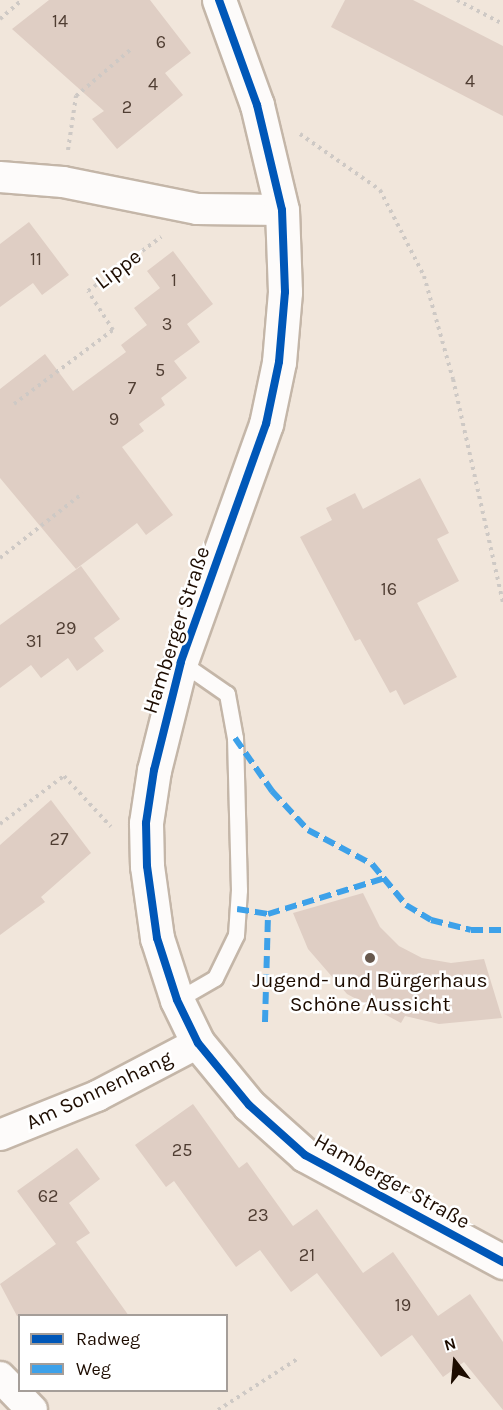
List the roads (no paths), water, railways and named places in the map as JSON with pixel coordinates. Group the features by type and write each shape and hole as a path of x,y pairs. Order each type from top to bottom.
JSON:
{"street":[{"name":"Hamberger Straße","path":"219,0 257,105 282,210 285,292 279,362 266,424 181,662 154,770 146,823 147,866 157,938 177,1000 198,1043 249,1105 305,1155 503,1262"},
{"path":"0,177 63,182 197,209 282,210"},
{"name":"Am Sonnenhang","path":"0,1135 97,1096 198,1043"},
{"path":"0,1377 32,1410"}],"lane":[{"path":"177,1000 215,978 236,935 239,890 235,738 227,694 181,662"}],"place":[{"name":"Jugend- und Bürgerhaus Schöne Aussicht","path":"370,958"}]}
